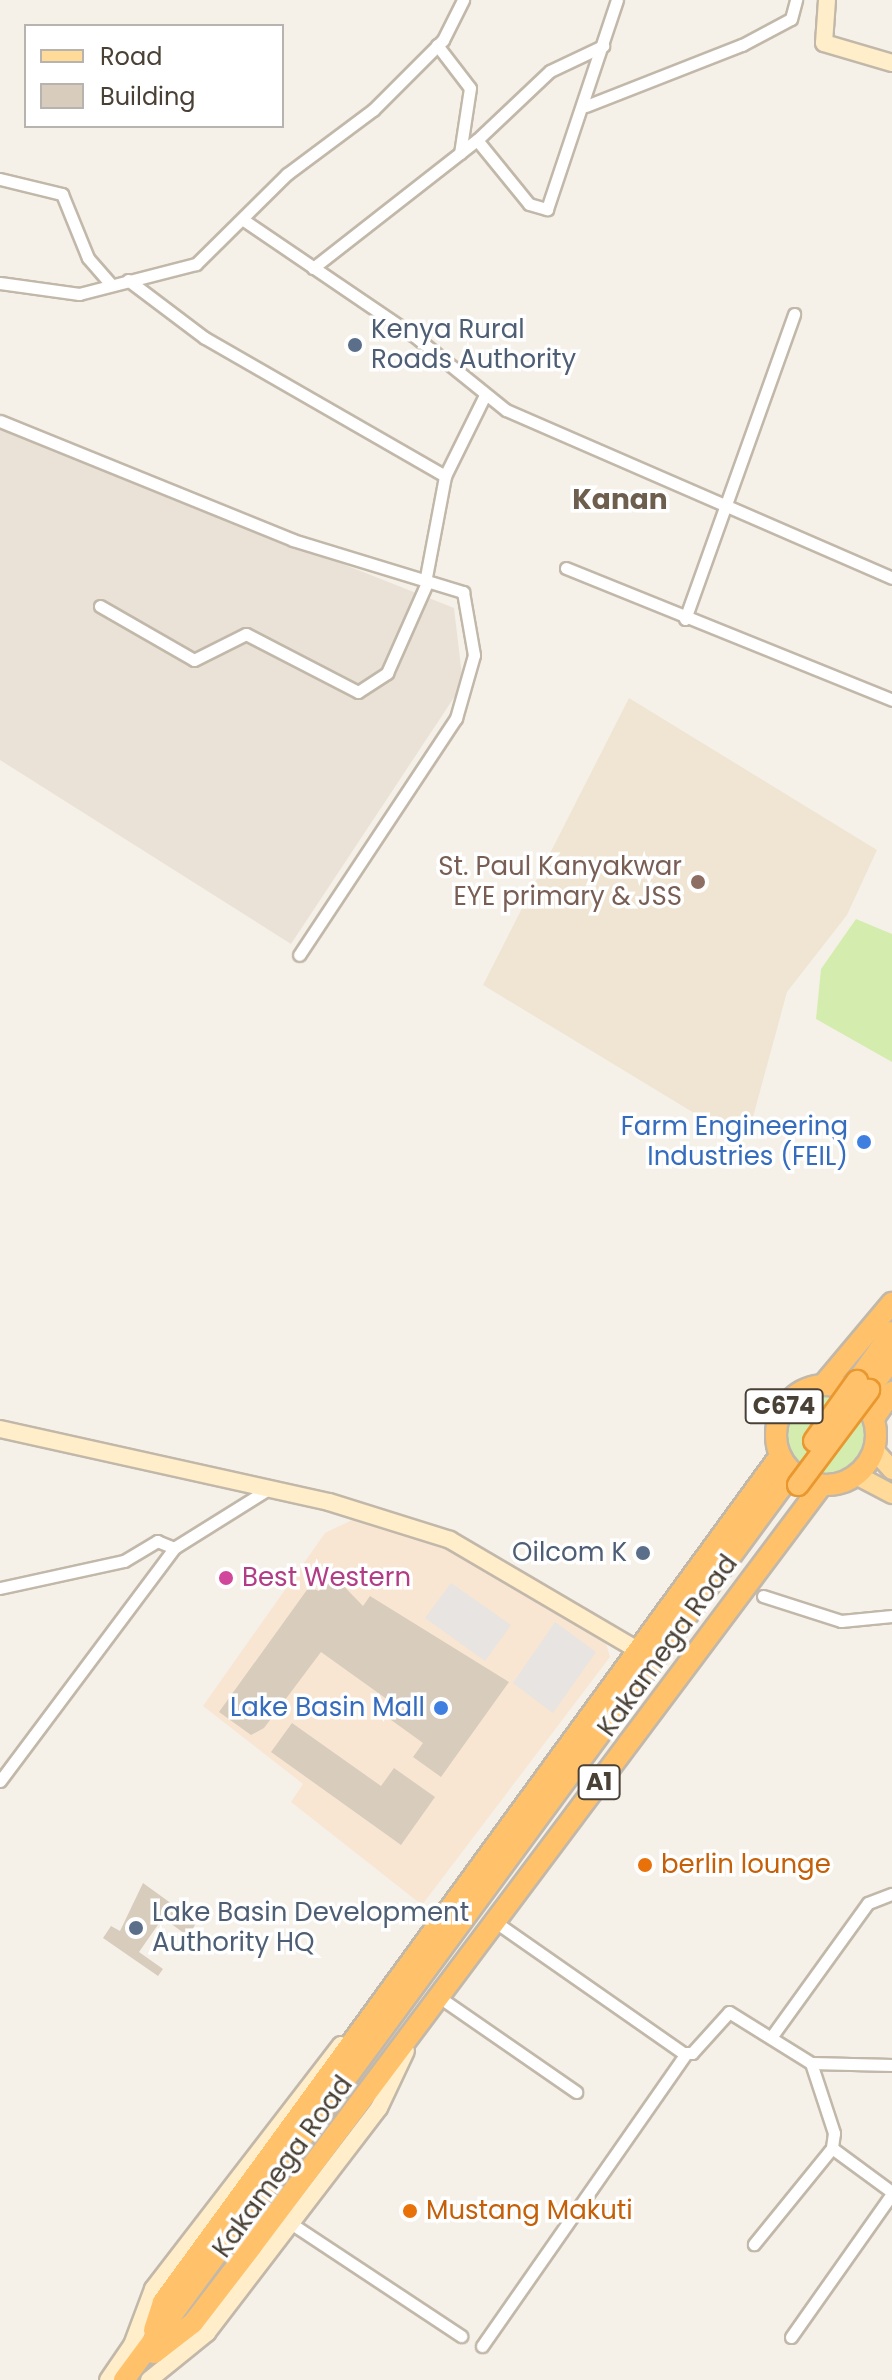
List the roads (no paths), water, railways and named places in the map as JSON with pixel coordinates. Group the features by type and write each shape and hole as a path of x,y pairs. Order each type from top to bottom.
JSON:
{"highway":[{"path":"824,1384 892,1303"},
{"name":"Kakamega Road","path":"151,2350 667,1650 892,1332"},
{"name":"Kakamega Road","path":"124,2380 151,2350 390,2037 892,1360"},
{"name":"C674","path":"822,1485 797,1476 780,1456 775,1436 784,1406 824,1384 855,1393 874,1418"},
{"path":"822,1485 856,1475 874,1450 874,1418 892,1392"},
{"name":"A1","path":"134,2380 151,2350 163,2302 641,1652 780,1456"},
{"name":"A1","path":"151,2350 193,2323 822,1485"}],"main road":[{"path":"874,1450 892,1470"},
{"path":"856,1475 892,1494"}],"street":[{"path":"0,283 79,294 110,283 188,268 245,221 287,174 345,135 437,45 463,0"},
{"path":"477,140 529,204 547,209 586,106 617,0"},
{"path":"586,106 742,45 791,19 796,0"},
{"path":"827,0 824,43 892,63"},
{"path":"437,45 470,88 460,153"},
{"path":"313,268 477,140 550,71 603,46"},
{"path":"0,179 62,194 88,258 110,283"},
{"path":"245,221 413,335 484,397 892,578"},
{"path":"128,280 205,338 445,476"},
{"path":"685,619 794,314"},
{"path":"100,606 194,660 246,634 358,692 387,673 426,581 445,476 484,397"},
{"path":"0,421 293,540 463,592 473,616 470,681 439,754 299,955"},
{"path":"566,568 685,619 892,700"},
{"path":"0,1429 270,1488 450,1540 641,1652"},
{"path":"0,1781 174,1548 270,1488"},
{"path":"0,1588 124,1561 157,1541 174,1548"},
{"path":"763,1596 841,1621 892,1616"},
{"path":"772,2036 868,1903 892,1894"},
{"path":"494,1921 686,2054"},
{"path":"439,1997 576,2092"},
{"path":"108,2380 132,2345 153,2289 318,2069 386,2001"},
{"path":"482,2346 686,2054 729,2012 811,2063 892,2065"},
{"path":"149,2380 207,2333 292,2224 379,2108 419,2024"},
{"path":"754,2244 832,2148 834,2133 811,2063"},
{"path":"791,2337 892,2193 832,2148"},
{"path":"292,2224 461,2336"}],"place":[{"name":"Kenya Rural Roads Authority","path":"355,345"},
{"name":"St. Paul Kanyakwar EYE primary & JSS","path":"698,882"},
{"name":"Farm Engineering Industries (FEIL)","path":"864,1142"},
{"name":"Oilcom K","path":"643,1553"},
{"name":"Best Western","path":"226,1578"},
{"name":"Lake Basin Mall","path":"441,1708"},
{"name":"berlin lounge","path":"645,1865"},
{"name":"Lake Basin Development Authority HQ","path":"136,1928"},
{"name":"Mustang Makuti","path":"410,2211"}],"district":[{"name":"Kanan","path":"620,500"}]}
